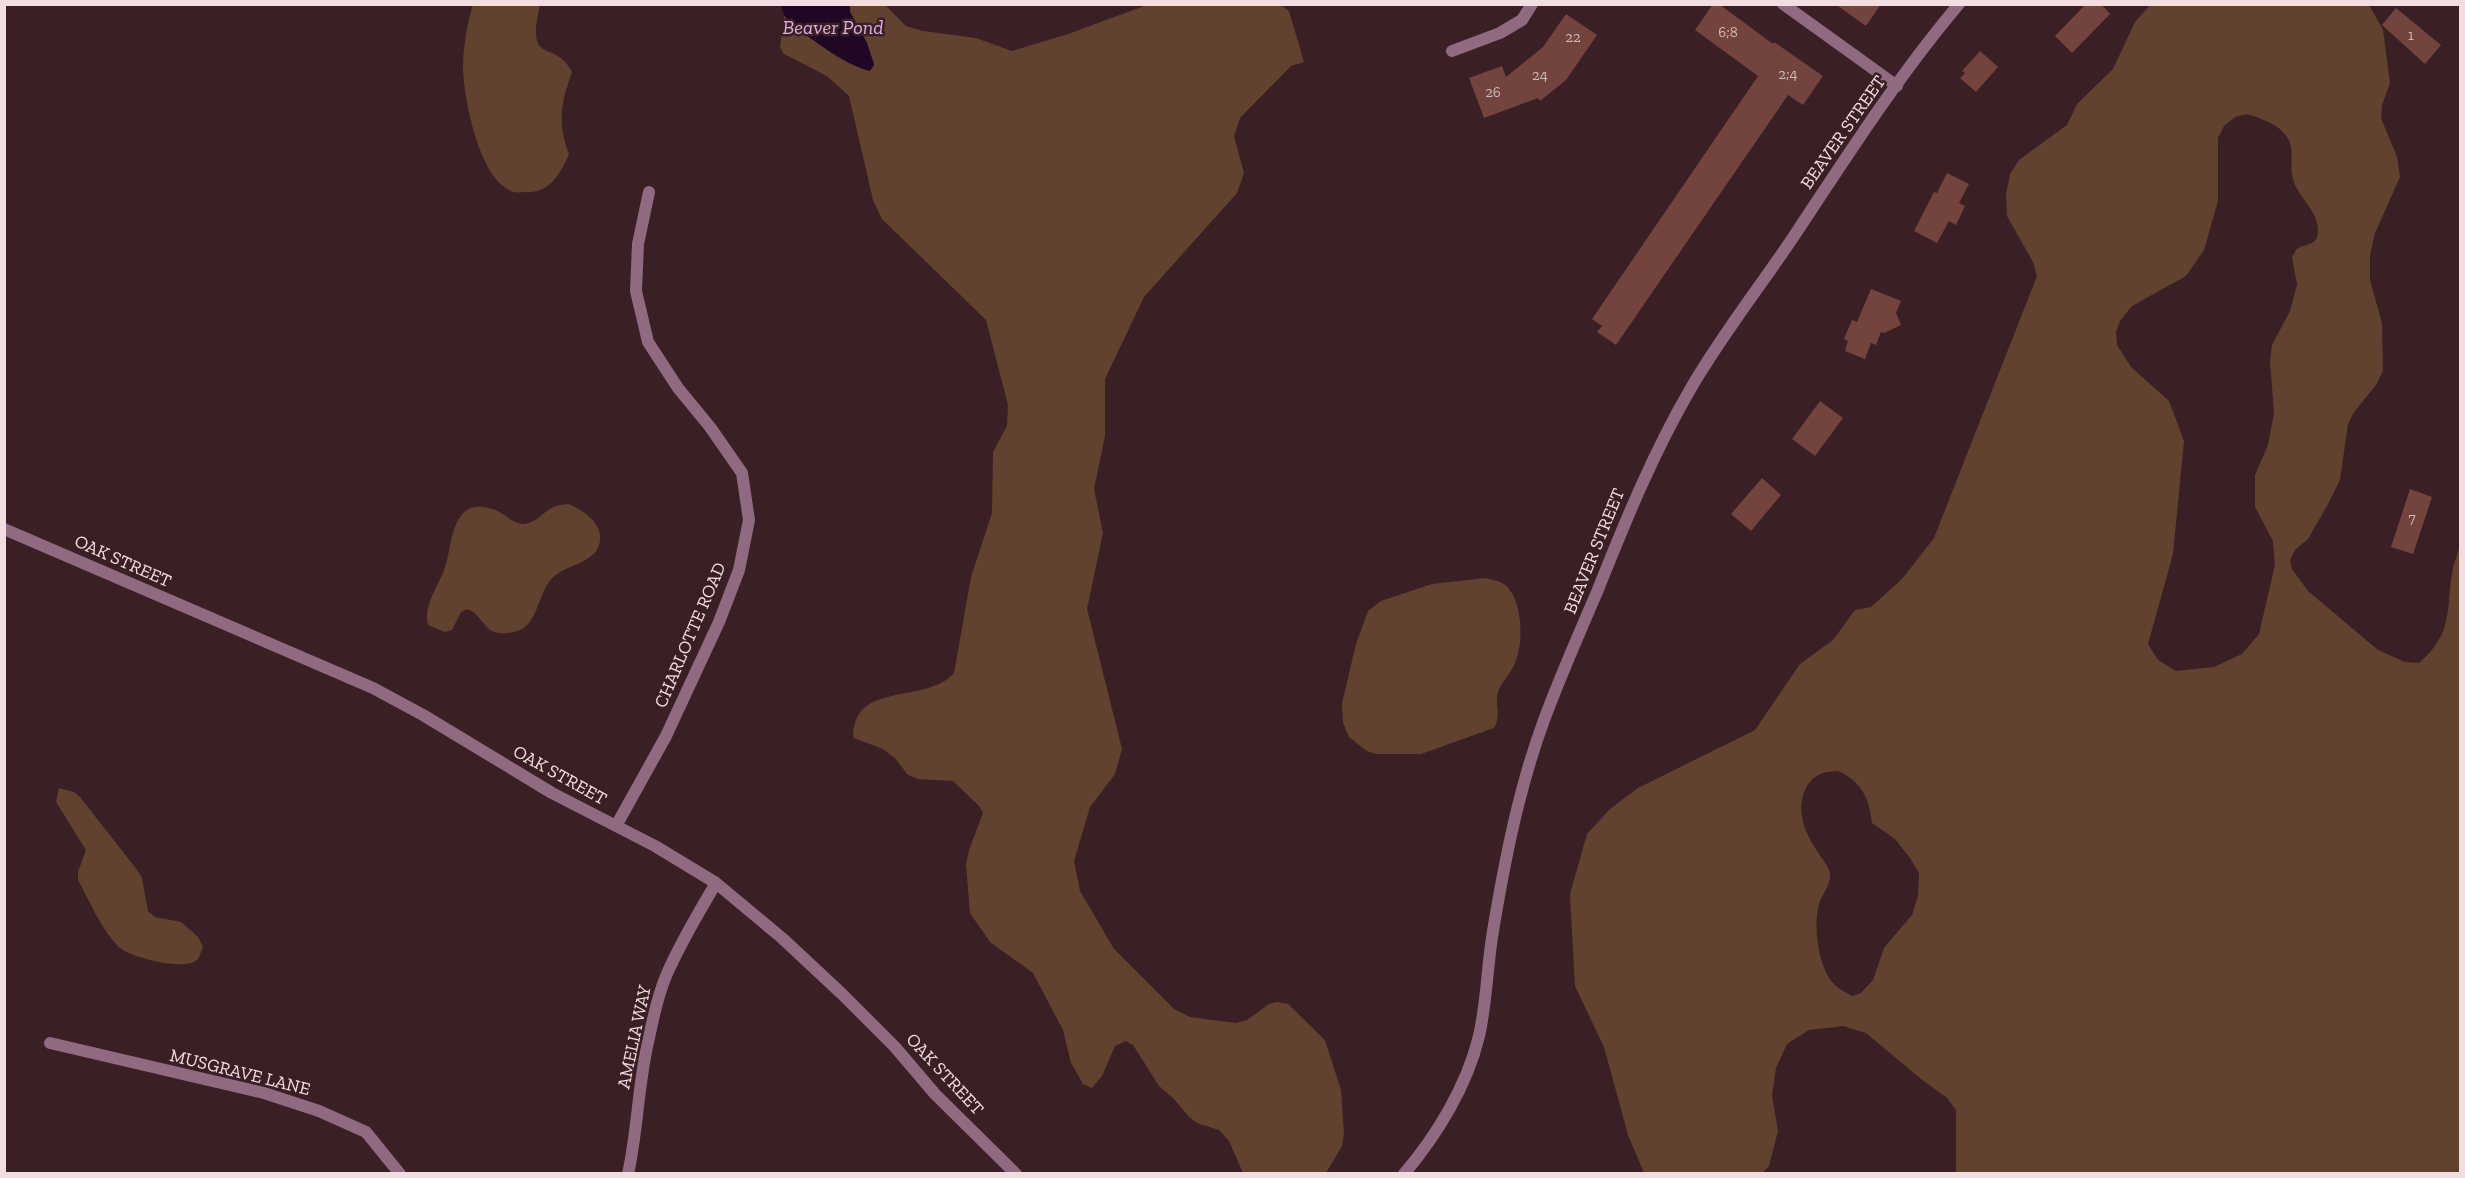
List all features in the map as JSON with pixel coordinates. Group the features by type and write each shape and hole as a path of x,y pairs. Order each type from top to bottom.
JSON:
{"street":[{"path":"1452,51 1500,33 1522,20 1532,4"},
{"path":"1783,4 1897,86"},
{"name":"BEAVER STREET","path":"1404,1173 1439,1126 1471,1064 1479,1036 1492,936 1524,780 1568,659 1640,486 1692,386 1851,149 1959,4"},
{"name":"CHARLOTTE ROAD","path":"616,826 671,725 719,622 739,570 749,520 742,473 710,427 678,388 648,342 636,291 638,244 649,192"},
{"name":"OAK STREET","path":"4,529 373,688 552,793 616,826 716,883 782,938 842,994 895,1047 935,1094 1016,1173"},
{"name":"AMELIA WAY","path":"628,1173 636,1136 648,1040 665,978 684,937 716,883"},
{"name":"MUSGRAVE LANE","path":"50,1044 264,1093 319,1111 366,1132 400,1173"}],"shaded area":[{"path":"473,5 540,5 536,25 536,38 539,45 558,56 572,72 565,93 562,113 563,132 569,154 554,180 543,189 514,192 503,186 493,175 478,144 463,73 468,22"},
{"path":"850,5 885,5 906,26 923,31 976,38 1012,51 1068,34 1147,5 1281,5 1289,11 1304,62 1291,66 1240,118 1234,136 1244,173 1237,193 1144,297 1105,379 1105,436 1094,489 1103,533 1087,609 1122,749 1115,774 1090,807 1074,861 1080,891 1114,949 1174,1009 1190,1017 1236,1023 1247,1020 1269,1004 1277,1002 1288,1004 1325,1040 1341,1090 1344,1133 1342,1146 1326,1173 1243,1173 1229,1141 1219,1130 1197,1123 1189,1117 1159,1086 1133,1045 1126,1041 1115,1046 1102,1076 1092,1088 1083,1084 1071,1063 1063,1030 1033,973 990,942 970,913 966,864 983,813 979,806 953,781 918,779 908,775 895,758 883,749 854,738 856,720 863,709 887,697 931,687 943,682 954,673 971,577 992,513 993,452 1007,426 1008,405 986,320 882,219 873,200 849,96 827,76 784,54 780,47 784,16 836,56 870,70 874,64 867,43 850,12"},
{"path":"2150,5 2369,5 2383,30 2390,83 2382,105 2381,118 2397,157 2400,177 2375,233 2370,255 2370,280 2382,323 2383,371 2376,385 2354,412 2348,424 2340,480 2308,539 2295,550 2290,560 2292,569 2308,591 2378,650 2405,662 2419,663 2438,641 2447,619 2453,568 2460,545 2460,1173 1956,1173 1956,1110 1947,1098 1866,1033 1843,1026 1809,1030 1787,1044 1776,1068 1772,1096 1778,1131 1769,1166 1762,1173 1644,1173 1628,1135 1604,1047 1575,986 1570,894 1587,834 1610,809 1638,788 1755,730 1800,664 1833,640 1855,610 1871,607 1902,579 1934,538 2037,276 2033,262 2007,216 2006,195 2010,174 2019,160 2067,125 2077,104 2113,69 2135,22","holes":["2247,114 2274,125 2290,142 2292,176 2297,189 2317,222 2317,237 2313,242 2299,247 2292,257 2297,285 2290,311 2272,345 2270,361 2274,413 2268,445 2255,475 2255,507 2273,541 2275,565 2259,634 2242,654 2214,667 2176,671 2158,660 2148,644 2173,554 2184,441 2169,401 2131,367 2117,345 2116,332 2120,321 2132,306 2186,276 2204,250 2218,201 2218,138 2224,126 2235,117","1838,771 1859,786 1869,806 1872,823 1895,839 1919,873 1918,896 1912,915 1884,948 1873,980 1861,993 1852,996 1833,983 1820,956 1817,912 1830,874 1809,838 1801,813 1803,795 1810,782 1821,774"]},
{"path":"569,504 593,520 599,530 599,545 588,558 562,571 549,582 528,624 512,633 494,632 476,614 467,609 461,612 452,630 445,632 428,625 427,612 443,573 455,526 469,509 480,507 495,510 524,524 533,521 552,508"},
{"path":"1486,578 1504,584 1510,591 1515,599 1520,621 1518,654 1498,692 1498,714 1494,728 1421,754 1376,754 1367,751 1349,737 1343,723 1342,703 1356,644 1368,611 1381,601 1432,584"},
{"path":"59,788 74,792 80,797 138,871 142,878 148,911 155,917 181,922 198,937 203,947 197,960 182,964 158,962 126,952 114,942 102,925 78,880 78,872 86,850 56,802"}],"water":[{"name":"Beaver Pond","path":"781,5 850,5 850,12 867,43 874,65 870,71 850,63 802,32 786,18"}],"building":[{"path":"1713,4 1719,4 1773,44 1774,42 1823,76 1803,105 1788,95 1616,345 1597,332 1602,326 1592,319 1758,76 1695,30"},
{"path":"1835,4 1881,4 1866,26"},
{"path":"2086,4 2101,4 2110,14 2072,53 2055,36"},
{"path":"2396,8 2441,45 2425,64 2382,25"},
{"path":"1566,14 1597,35 1566,80 1540,101 1538,98 1484,118 1469,78 1502,66 1506,77 1543,47"},
{"path":"1980,51 1998,67 1976,92 1960,78 1965,73 1962,71"},
{"path":"1947,173 1969,184 1959,203 1965,206 1956,225 1949,221 1937,243 1914,231 1934,192 1937,193"},
{"path":"1871,289 1901,301 1896,313 1901,325 1884,333 1881,332 1876,345 1871,343 1865,359 1845,351 1848,341 1844,339 1852,320 1857,322"},
{"path":"1820,401 1843,418 1815,456 1792,439"},
{"path":"1762,478 1781,495 1751,531 1731,514"},
{"path":"2410,489 2432,497 2413,554 2391,547"}]}
